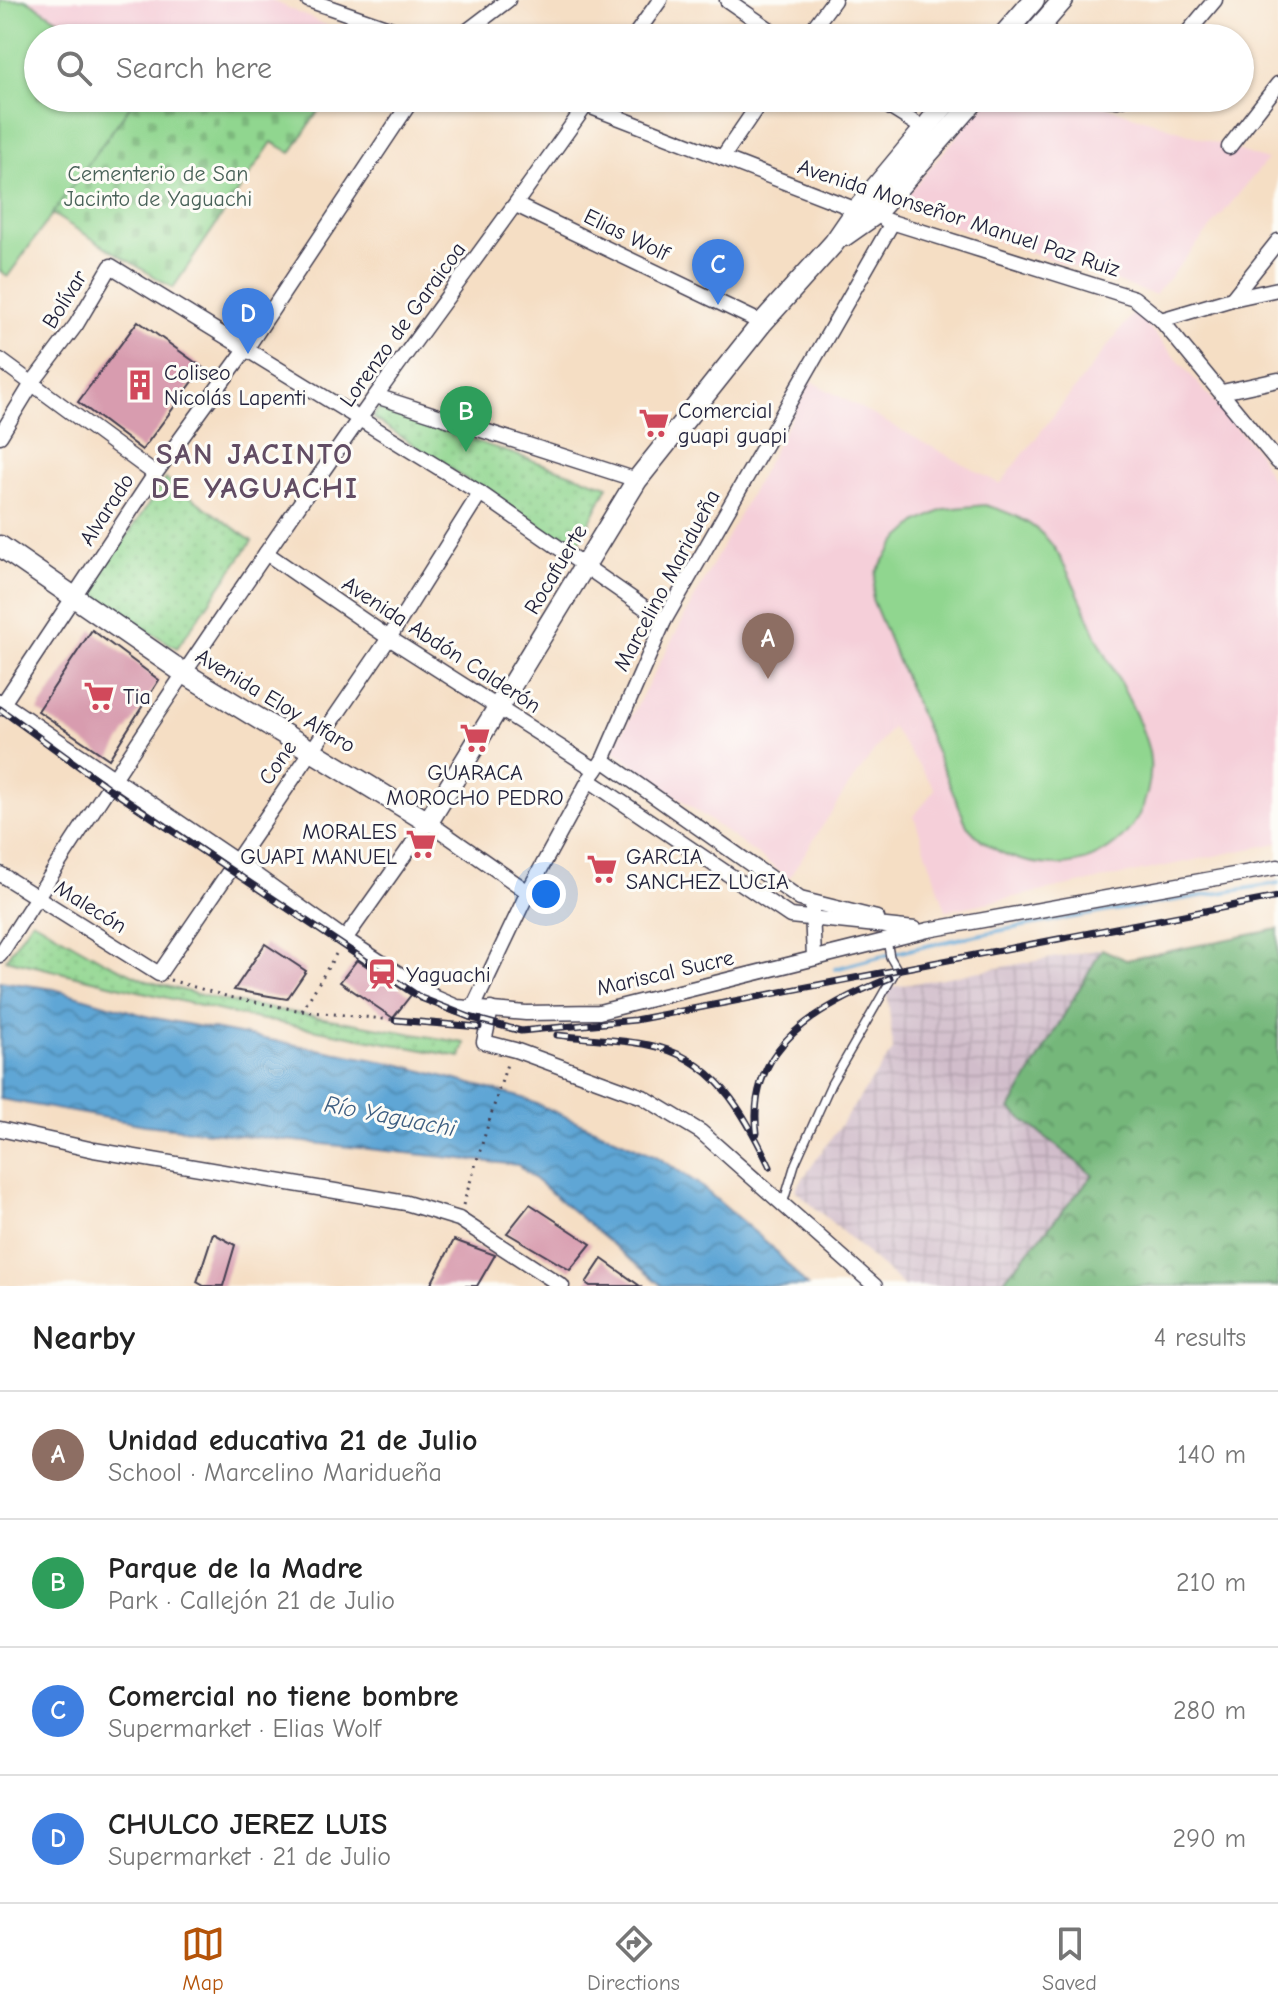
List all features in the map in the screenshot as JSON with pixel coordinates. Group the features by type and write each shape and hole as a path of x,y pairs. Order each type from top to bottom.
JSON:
{"street":[{"path":"308,0 327,3 382,24"},
{"path":"476,24 508,0"},
{"path":"643,24 660,0"},
{"path":"727,0 762,24"},
{"path":"816,24 834,0"},
{"path":"1013,24 1034,0"},
{"path":"1042,24 1063,0"},
{"path":"1195,24 1215,0"},
{"path":"1229,147 1278,84"},
{"name":"Alvarado","path":"1,704 75,598 155,474 246,349 404,112"},
{"name":"Lorenzo de Garaicoa","path":"0,955 184,673 359,418 581,112"},
{"name":"Avenida Monseñor Manuel Paz Ruiz","path":"612,112 874,216 1134,298 1161,320 1277,459"},
{"path":"722,158 753,112"},
{"path":"897,112 923,128"},
{"path":"874,216 923,128 937,112"},
{"path":"874,216 965,112"},
{"name":"Elias Wolf","path":"516,205 762,323"},
{"name":"Rocafuerte","path":"345,939 428,822 637,480 762,323 834,243 874,216"},
{"name":"Marcelino Maridueña","path":"473,1008 528,892 596,770 664,621 874,216"},
{"path":"1232,299 1278,241"},
{"name":"Bolívar","path":"0,436 33,382 76,325 111,266 246,349"},
{"path":"1161,320 1278,289"},
{"path":"246,349 480,493 664,621"},
{"path":"0,360 155,474"},
{"path":"1222,392 1278,380"},
{"path":"376,396 637,480"},
{"name":"Cone","path":"159,974 389,638 480,493"},
{"name":"Avenida Eloy Alfaro","path":"0,546 184,673 428,822 528,892"},
{"name":"Avenida Abdón Calderón","path":"266,553 389,638 800,899 928,930"},
{"name":"Mariscal Sucre","path":"1,704 236,861 345,939 436,998 457,1007 526,1013 599,1012 928,930 1278,867"},
{"name":"Avenida Abdón Calderón","path":"596,770 790,916 928,930"},
{"name":"Malecón","path":"0,874 159,974"},
{"path":"812,902 814,958"},
{"path":"491,1009 484,1042 515,1050 643,1097 701,1132 875,1286"},
{"path":"0,1129 94,1150 406,1203 459,1219 562,1286"}],"lane":[{"path":"783,1204 795,1164 831,1084 897,969 890,957 887,939"}],"path":[{"path":"302,1011 345,939"},
{"path":"159,974 176,983 229,997 302,1011 395,1020"},
{"path":"459,1219 506,1067"}],"shaded area":[{"path":"27,0 271,0 323,24 65,24"},
{"path":"977,112 1123,112 1267,160 1155,295 897,207"},
{"path":"1135,311 1257,451 1278,493 1278,843 946,911 914,816 935,789 892,727 843,794 789,878 613,750 811,381 1000,484"},
{"path":"1102,949 1010,1109 1094,1174 999,1286 904,1286 795,1190 893,1050 887,988"}],"green space":[{"path":"0,0 27,0 65,24 24,24 24,112 126,112 8,276 0,271"},
{"name":"Cementerio de San Jacinto de Yaguachi","path":"126,112 318,112 291,153 272,142 173,288 52,214"},
{"path":"378,408 608,486 575,551 373,418"},
{"path":"166,479 252,541 177,648 86,595"},
{"path":"985,505 1027,522 1055,549 1146,741 1150,779 1138,817 1116,843 1085,861 1058,865 1020,860 997,851 967,826 872,599 876,572 897,541 918,522 945,509"},
{"path":"32,920 104,961 147,981 216,999 465,1043 461,1057 238,1015 6,959"},
{"path":"1278,929 1278,1286 999,1286 1093,1175 1010,1109 1102,949 1126,960"}],"water":[{"name":"Río Yaguachi","path":"0,981 54,989 150,1017 401,1065 523,1098 656,1156 697,1183 771,1246 807,1286 662,1286 518,1165 145,1125 0,1099"}],"building":[{"name":"Coliseo Nicolás Lapenti","path":"138,321 203,368 142,450 78,402"},
{"name":"Tia","path":"92,630 159,680 109,759 38,711"},
{"path":"265,944 306,971 287,999 234,990"},
{"path":"357,960 411,995 393,1018 340,982"},
{"path":"530,1204 591,1244 570,1270 507,1233"},
{"path":"213,1233 235,1245 223,1286 204,1286 197,1282"},
{"path":"454,1240 495,1255 477,1286 430,1286"},
{"path":"602,1259 640,1286 590,1286 586,1283"}],"waterway":[{"path":"835,969 1000,931 1278,883"}],"railway":[{"path":"0,709 110,789 421,998 469,1017 521,1031 635,1020 1278,897"},
{"path":"757,1133 757,1102 763,1076 776,1053 793,1033 838,1002 890,978"},
{"path":"395,1020 479,1027"},
{"path":"557,1035 649,1045 692,1061 709,1074 737,1107 770,1167"}],"place":[{"name":"Comercial no tiene bombre","path":"718,305"},
{"name":"CHULCO JEREZ LUIS","path":"248,354"},
{"name":"Coliseo Nicolás Lapenti","path":"140,385"},
{"name":"Comercial guapi guapi","path":"654,423"},
{"name":"Parque de la Madre","path":"466,452"},
{"name":"Unidad educativa 21 de Julio","path":"768,679"},
{"name":"Tia","path":"99,696"},
{"name":"GUARACA MOROCHO PEDRO","path":"475,738"},
{"name":"MORALES GUAPI MANUEL","path":"421,844"},
{"name":"GARCIA SANCHEZ LUCIA","path":"602,869"},
{"name":"Yaguachi","path":"382,974"}],"district":[{"name":"SAN JACINTO DE YAGUACHI","path":"255,471"}]}
